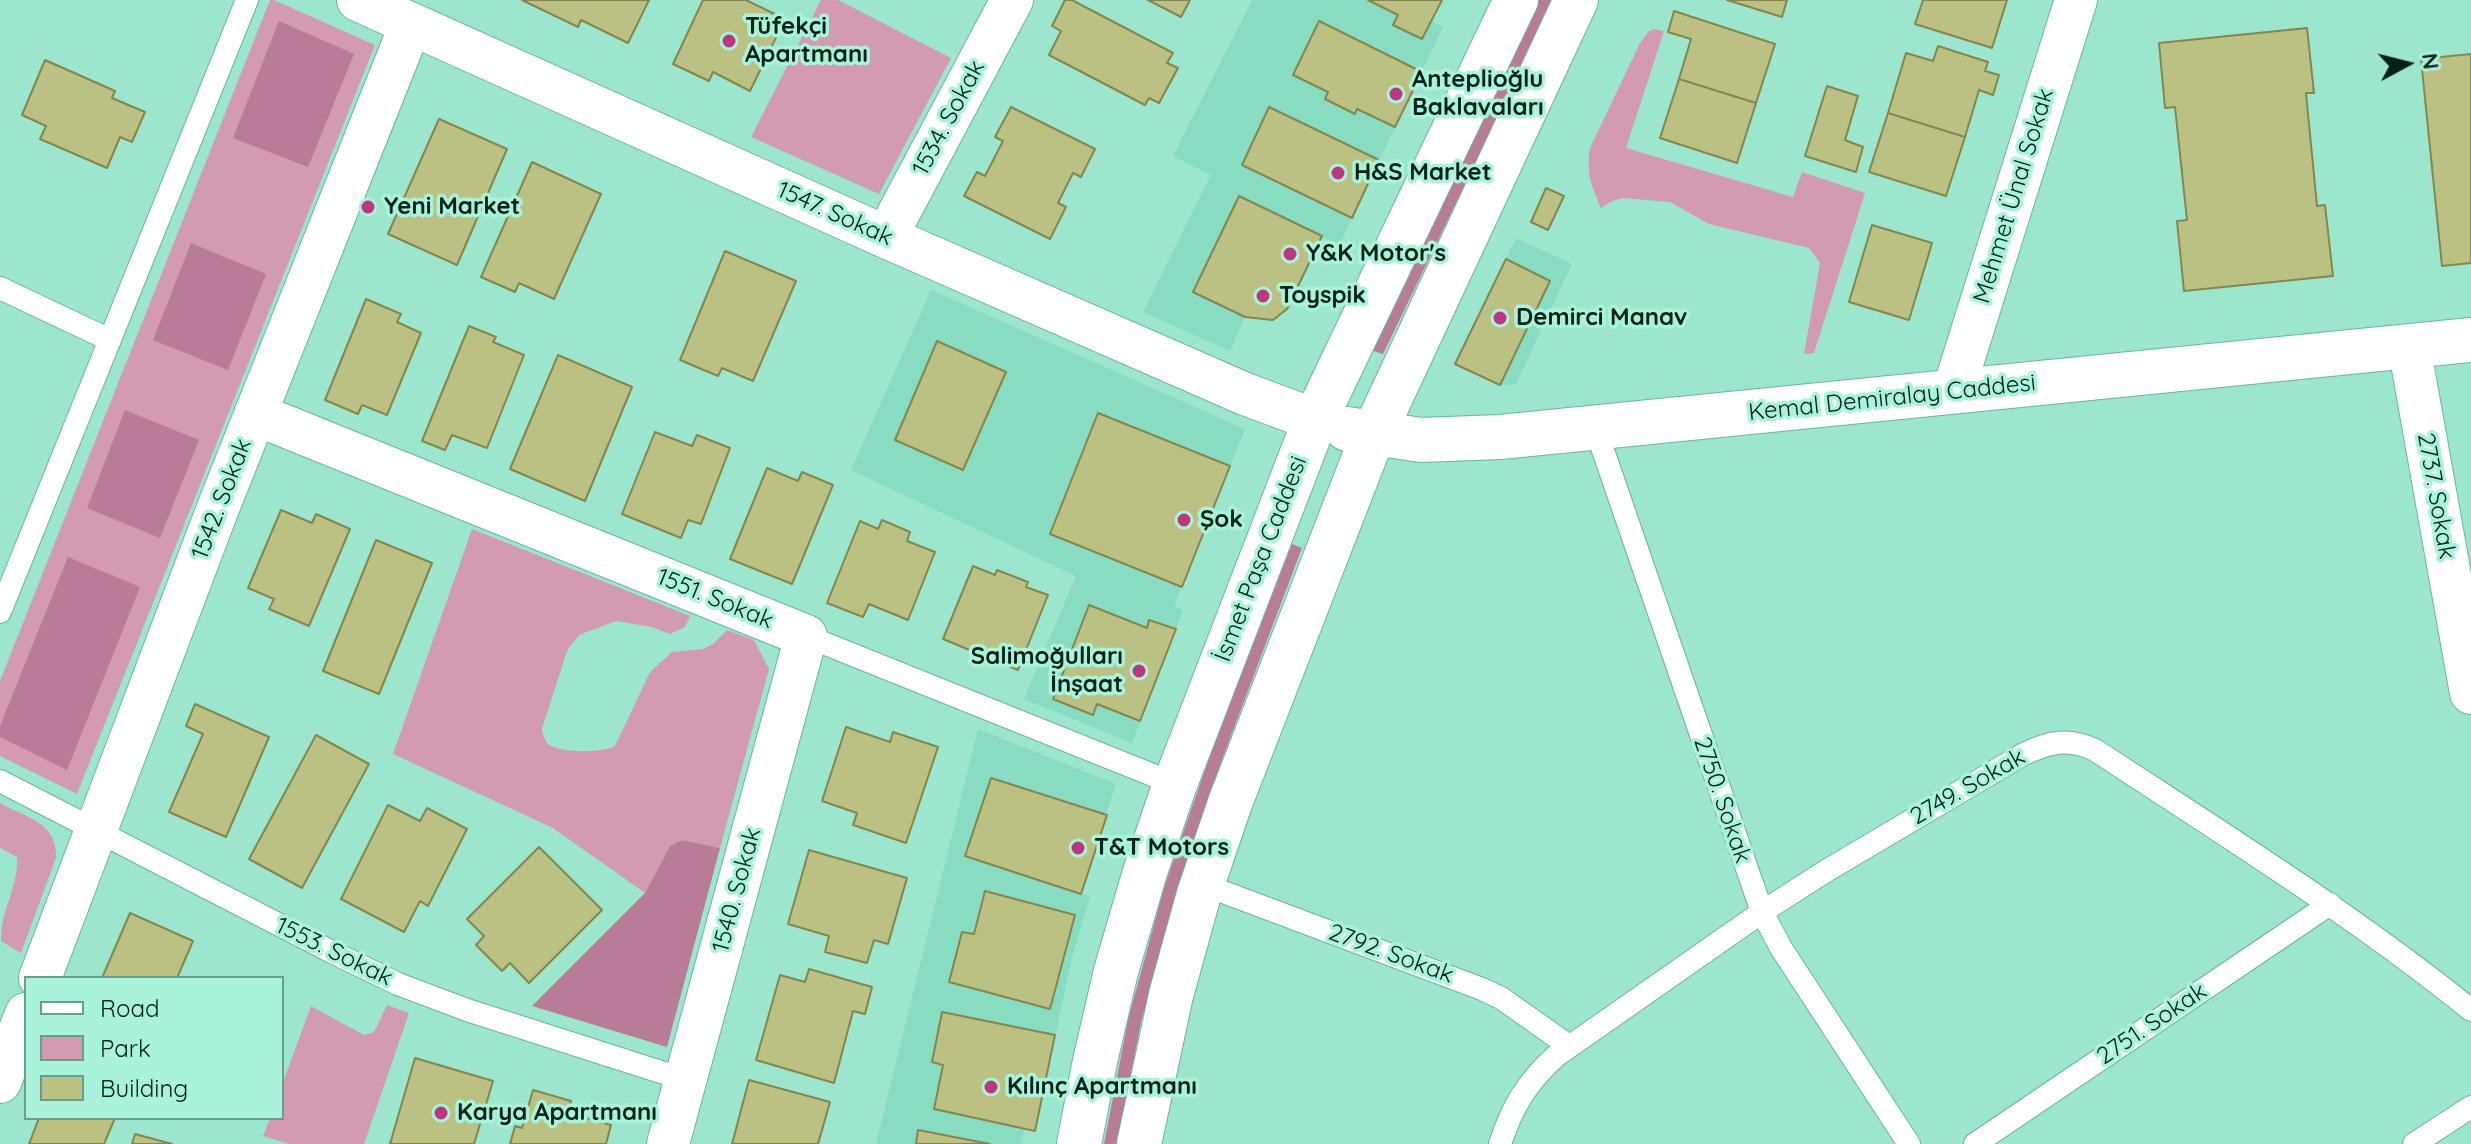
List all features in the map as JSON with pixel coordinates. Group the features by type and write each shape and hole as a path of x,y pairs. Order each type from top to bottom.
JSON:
{"main road":[{"name":"İsmet Paşa Caddesi","path":"1079,1144 1116,971 1175,784 1315,420 1516,0"},
{"path":"1139,1144 1171,995 1202,884 1230,803 1373,435 1576,0"},
{"name":"Kemal Demiralay Caddesi","path":"1315,420 1373,435 1453,441 2471,340"}],"street":[{"name":"1547. Sokak","path":"358,0 886,237 1245,394 1315,420"},
{"name":"1534. Sokak","path":"886,237 1012,0"},
{"name":"Mehmet Ünal Sokak","path":"1953,392 2076,0"},
{"name":"1542. Sokak","path":"41,976 255,414 411,24"},
{"name":"2737. Sokak","path":"2409,346 2467,644 2471,693"},
{"name":"1551. Sokak","path":"255,414 806,636"},
{"name":"1540. Sokak","path":"668,1144 806,636"},
{"path":"0,1082 24,1019"}],"lane":[{"path":"0,612 247,0"},
{"path":"0,288 110,340"},
{"name":"2750. Sokak","path":"1595,427 1762,912 1781,948 1909,1144"},
{"name":"1551. Sokak","path":"806,636 1175,784"},
{"name":"2749. Sokak","path":"1500,1144 1520,1097 1536,1074 1569,1046 1826,871 2022,755 2053,742 2068,741 2095,750 2330,904 2408,959 2471,1010"},
{"name":"1553. Sokak","path":"0,781 398,984 467,1010 686,1080"},
{"name":"2792. Sokak","path":"1202,884 1482,989 1501,998 1569,1046"},
{"name":"2751. Sokak","path":"1975,1144 2330,904"},
{"path":"2414,1144 2471,1107"}],"shaded area":[{"path":"1252,0 1442,0 1431,21 1443,27 1339,245 1322,237 1287,309 1273,320 1245,317 1230,351 1143,312 1211,175 1173,156"},
{"path":"1539,0 1554,0 1383,354 1371,350"},
{"path":"279,21 354,54 308,167 233,138"},
{"path":"1516,238 1572,264 1516,384 1500,385 1455,364"},
{"path":"191,243 266,274 228,370 153,340"},
{"path":"931,290 1245,429 1174,606 1183,610 1132,743 1024,699 1076,576 851,470"},
{"path":"125,410 199,440 160,538 87,508"},
{"path":"1292,544 1302,548 1224,754 1176,894 1141,1022 1117,1144 1104,1144 1128,1020 1164,888 1212,750"},
{"path":"68,557 140,587 67,770 0,737 0,726"},
{"path":"978,729 1116,784 1081,893 1090,896 1071,962 1035,1131 1025,1129 1021,1144 876,1144"},
{"path":"682,840 720,848 667,1047 532,1006 645,893 670,846"}],"green space":[{"path":"270,0 375,45 77,794 0,756 0,681"},
{"path":"821,0 838,0 951,58 879,194 751,137"},
{"path":"1654,29 1664,31 1626,148 1793,197 1802,172 1865,193 1814,353 1804,354 1820,263 1809,248 1709,224 1670,202 1624,198 1601,208 1590,179 1590,148 1640,43"},
{"path":"472,529 690,616 685,627 670,634 652,627 616,621 579,635 567,651 542,729 546,742 551,746 580,751 615,746 650,672 672,652 703,649 727,630 754,640 769,669 720,848 682,840 670,846 645,893 553,828 393,754"},
{"path":"0,803 39,823 52,837 55,846 56,858 21,953 1,941 17,857 0,848"},
{"path":"387,1005 409,1013 364,1144 289,1144 263,1136 269,1120 284,1120 284,1080 311,1006 364,1035 374,1032"}],"building":[{"path":"522,0 649,0 628,43 581,20 578,27"},
{"name":"Tüfekçi Apartmanı","path":"703,0 746,0 785,19 750,91 713,72 709,81 673,64"},
{"path":"1065,0 1072,0 1173,53 1167,63 1178,68 1159,103 1149,98 1145,105 1049,55 1061,31 1052,26"},
{"path":"1148,0 1190,0 1181,17"},
{"path":"1368,0 1442,0 1422,39 1393,25 1398,15"},
{"path":"1727,0 1787,0 1782,17"},
{"path":"1923,0 2007,0 1992,48 1915,24"},
{"path":"1674,11 1775,44 1756,103 1679,79 1691,39 1668,32"},
{"path":"1319,21 1422,72 1395,127 1357,109 1355,114 1325,99 1328,92 1293,75"},
{"path":"2307,28 2314,93 2306,93 2317,206 2325,205 2333,276 2184,291 2177,221 2187,220 2175,107 2165,108 2159,43"},
{"path":"1938,46 1988,62 1985,71 1999,75 1993,95 1979,90 1965,137 1888,113 1906,53 1933,61"},
{"path":"2471,54 2471,263 2442,266 2421,59"},
{"path":"45,60 115,91 112,98 145,112 132,142 120,137 107,168 40,139 46,126 22,115"},
{"path":"1679,79 1756,103 1737,163 1660,138"},
{"path":"1827,86 1858,96 1845,140 1863,147 1856,172 1805,156"},
{"path":"1011,107 1095,149 1081,177 1073,173 1058,203 1066,207 1050,239 964,196 977,172 985,176 1003,141 995,137"},
{"path":"1269,107 1379,160 1352,218 1242,165"},
{"path":"1888,113 1965,137 1946,196 1869,172"},
{"path":"439,119 507,149 457,265 388,234"},
{"path":"532,162 601,194 554,299 519,283 515,292 481,277"},
{"path":"1546,188 1564,196 1548,230 1531,222"},
{"path":"1239,196 1322,236 1287,309 1273,320 1245,317 1193,292"},
{"path":"1872,225 1932,243 1909,320 1849,302"},
{"path":"725,251 796,281 753,381 722,368 718,376 680,360"},
{"path":"1506,259 1550,281 1500,385 1455,364"},
{"path":"366,299 401,314 397,322 421,333 387,415 362,405 358,414 325,400"},
{"path":"469,326 496,337 493,342 524,355 487,448 452,435 445,450 422,441"},
{"path":"937,341 1006,372 963,470 895,440"},
{"path":"558,355 632,387 585,501 510,469"},
{"path":"1098,413 1230,466 1182,587 1050,534"},
{"path":"655,432 692,446 697,435 730,448 701,524 688,520 681,538 622,514"},
{"path":"767,468 798,481 802,472 833,485 792,584 730,559"},
{"path":"281,510 312,523 316,514 350,529 309,626 269,609 274,599 248,588"},
{"path":"882,520 910,532 907,541 935,552 908,620 869,604 863,617 827,603 860,521 878,529"},
{"path":"376,540 432,563 379,694 323,671"},
{"path":"973,566 995,575 997,570 1028,582 1026,587 1048,595 1018,670 943,639"},
{"path":"1089,605 1147,628 1149,620 1176,629 1140,721 1097,704 1093,715 1053,699"},
{"path":"195,704 269,737 226,837 169,812 203,734 186,726"},
{"path":"846,727 890,742 893,732 938,747 906,843 853,825 857,813 822,801"},
{"path":"316,735 369,764 302,888 249,859"},
{"path":"991,778 1107,815 1081,894 965,856"},
{"path":"388,805 420,821 427,808 467,829 428,906 420,901 404,932 341,899"},
{"path":"539,847 602,910 529,983 510,963 502,971 476,945 484,936 467,919"},
{"path":"809,850 907,878 888,944 874,940 867,963 825,952 829,936 788,924"},
{"path":"985,891 1075,915 1050,1009 949,982 962,932 974,934"},
{"path":"130,913 193,941 178,976 103,976"},
{"path":"809,969 872,987 865,1014 853,1011 834,1083 756,1060 780,975 805,982"},
{"name":"Kılınç Apartmanı","path":"942,1012 1055,1035 1035,1131 934,1109 943,1065 932,1062"},
{"name":"Karya Apartmanı","path":"415,1058 493,1081 474,1144 390,1144"},
{"path":"749,1080 830,1102 818,1144 732,1144"},
{"path":"533,1090 571,1101 568,1113 611,1125 606,1144 510,1144 515,1126 522,1128"},
{"path":"38,1120 114,1120 104,1144 29,1144"},
{"path":"918,1130 990,1144 916,1144"},
{"path":"135,1134 172,1144 132,1144"}],"place":[{"name":"Tüfekçi Apartmanı","path":"729,41"},
{"name":"Anteplioğlu Baklavaları","path":"1396,94"},
{"name":"H&S Market","path":"1338,173"},
{"name":"Yeni Market","path":"368,207"},
{"name":"Y&K Motor's","path":"1290,254"},
{"name":"Toyspik","path":"1263,296"},
{"name":"Demirci Manav","path":"1500,318"},
{"name":"Şok","path":"1184,520"},
{"name":"Salimoğulları İnşaat","path":"1139,671"},
{"name":"T&T Motors","path":"1078,848"},
{"name":"Kılınç Apartmanı","path":"991,1087"},
{"name":"Karya Apartmanı","path":"441,1113"}]}
